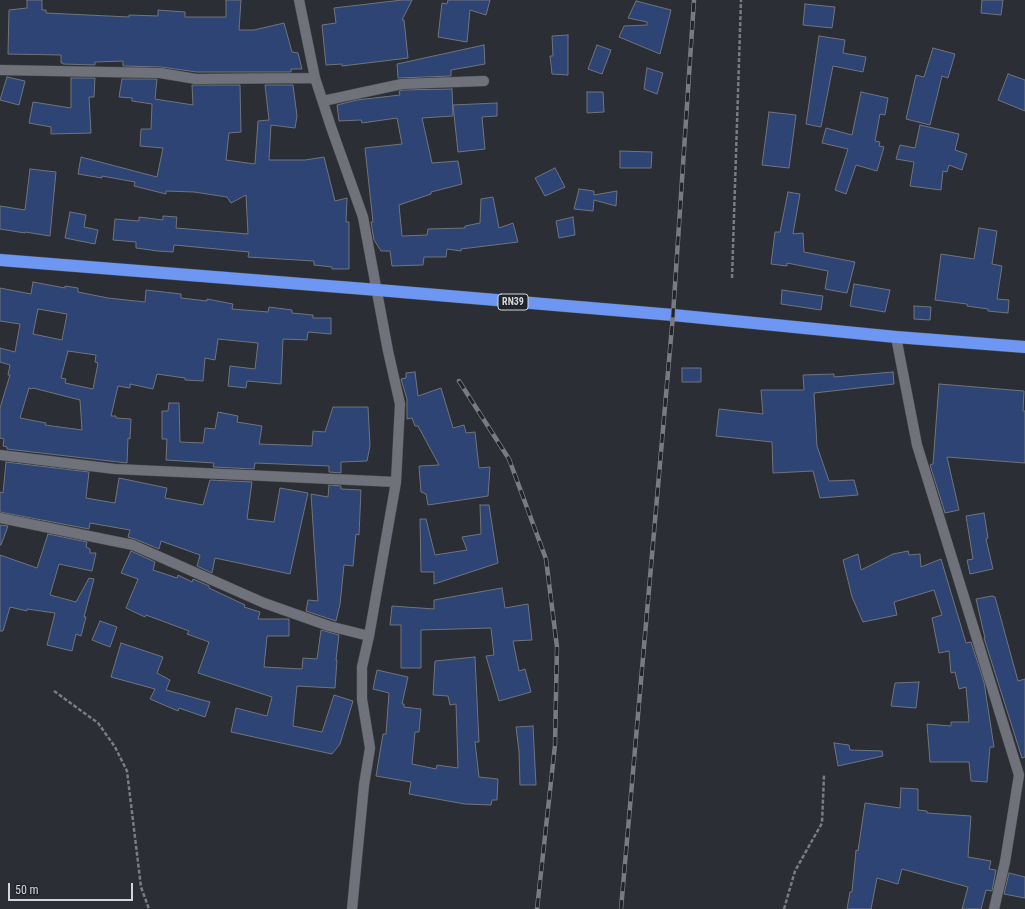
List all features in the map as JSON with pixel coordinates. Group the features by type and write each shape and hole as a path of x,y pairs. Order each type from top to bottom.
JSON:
{"highway":[{"name":"RN39","path":"0,260 673,315 896,337 1025,347"}],"street":[{"path":"299,0 316,78 363,217 378,290 388,351 400,404 396,482 369,636 362,667 362,699 370,748 364,785 352,909"},
{"path":"0,70 160,73 196,79 316,78"},
{"path":"323,101 402,84 484,81"},
{"path":"896,337 917,445 1022,775 994,909"},
{"path":"0,455 115,469 396,482"},
{"path":"0,518 133,545 264,603 329,626 369,636"}],"path":[{"path":"732,278 741,0"},
{"path":"54,691 98,723 104,734 115,747 128,770 141,888 149,909"},
{"path":"784,909 795,871 822,823 824,775"}],"building":[{"path":"27,0 42,0 42,10 46,10 46,13 129,17 129,15 158,16 158,10 185,12 185,17 226,17 226,0 241,0 239,30 254,30 284,23 292,52 298,53 302,69 291,69 291,72 197,72 161,67 123,66 123,61 95,62 95,65 63,64 61,63 61,55 8,54 9,10 27,8"},
{"path":"412,0 402,20 404,20 408,58 342,66 342,64 326,65 322,25 336,23 334,8"},
{"path":"448,0 490,0 486,15 470,10 467,42 438,37 442,3 447,4"},
{"path":"982,0 1003,0 1001,15 981,13"},
{"path":"636,1 671,10 660,54 619,37 624,26 647,25 647,22 628,18"},
{"path":"805,4 835,7 832,28 803,25"},
{"path":"568,35 568,75 552,74 550,56 553,56 552,36"},
{"path":"819,36 845,40 843,53 866,57 863,72 833,66 821,127 806,124"},
{"path":"484,45 485,64 451,70 451,76 398,78 397,64"},
{"path":"597,45 611,50 602,74 588,69"},
{"path":"933,48 955,54 948,78 942,76 930,125 906,119 916,75 924,77"},
{"path":"647,68 663,73 657,94 644,89"},
{"path":"1008,74 1025,80 1025,111 998,100"},
{"path":"7,77 25,81 19,105 0,100"},
{"path":"71,78 95,78 94,97 89,97 91,133 51,134 51,127 29,123 33,102 71,108"},
{"path":"122,79 157,79 155,99 193,105 192,85 240,85 241,132 229,133 226,160 255,164 258,121 269,120 265,85 293,85 297,116 295,128 271,125 269,160 305,160 324,157 335,201 347,198 346,222 349,222 349,269 332,269 332,267 314,265 314,261 248,257 249,252 174,245 173,252 158,251 136,248 136,242 113,240 115,219 139,221 139,217 163,220 163,216 177,217 176,228 248,234 246,195 231,203 227,197 194,192 166,191 166,194 134,186 135,182 102,176 102,178 78,174 81,157 157,177 163,148 140,146 141,129 151,129 152,104 132,101 132,98 119,97"},
{"path":"452,89 453,116 422,118 432,163 458,161 462,184 431,192 431,194 399,205 402,236 427,235 428,229 465,228 465,226 480,223 481,199 493,197 499,228 513,223 518,242 461,249 461,251 447,249 446,257 424,257 423,265 392,266 390,251 381,251 374,240 371,222 373,222 365,148 402,144 397,118 362,123 361,120 339,121 337,105 357,100 400,95 399,91 403,90"},
{"path":"587,92 603,92 604,112 587,113"},
{"path":"861,92 888,98 885,115 880,114 875,141 880,142 879,146 884,147 877,171 856,165 846,194 835,190 848,149 822,143 826,128 852,135"},
{"path":"497,103 497,116 482,117 485,149 458,152 453,105"},
{"path":"769,112 796,115 789,168 762,165"},
{"path":"920,125 959,134 955,150 967,154 962,170 949,165 947,172 943,171 941,190 910,186 914,162 896,159 900,145 915,148"},
{"path":"620,151 652,152 651,168 620,168"},
{"path":"555,168 565,187 545,196 535,178"},
{"path":"30,169 56,172 50,236 0,229 0,206 25,210"},
{"path":"579,189 594,191 594,195 617,191 616,206 594,200 593,211 574,209"},
{"path":"788,192 800,194 793,234 803,233 804,252 855,262 847,293 825,289 828,271 787,263 787,266 771,264 775,232 780,232"},
{"path":"70,212 86,215 84,227 98,230 95,244 65,238"},
{"path":"573,217 575,235 559,238 556,221"},
{"path":"979,228 997,231 992,264 1002,266 997,299 1009,300 1008,313 988,311 988,309 967,306 967,304 935,300 941,254 974,259"},
{"path":"33,282 65,288 65,286 78,288 78,292 108,298 145,302 146,290 181,294 181,298 207,301 207,299 233,304 232,309 268,312 269,307 292,310 292,313 313,315 313,318 331,318 331,334 308,332 307,340 283,339 281,384 247,381 246,388 228,386 230,366 255,369 258,343 218,339 215,360 205,358 203,381 185,380 185,378 157,374 153,389 130,384 130,388 118,386 111,416 116,416 116,418 131,419 130,439 128,438 127,463 7,449 7,447 3,446 4,439 0,438 0,408 10,375 8,375 10,365 0,362 0,348 15,352 20,324 0,321 0,288 31,294","holes":["38,309 67,314 62,340 33,334","68,351 96,355 95,362 98,363 93,389 65,383 66,379 61,378","29,388 33,388 80,400 82,430 45,425 46,423 20,418"]},
{"path":"854,284 890,290 885,312 850,306"},
{"path":"782,290 823,296 821,310 781,304"},
{"path":"914,306 931,307 930,320 914,319"},
{"path":"682,368 701,368 701,382 682,382"},
{"path":"415,372 418,396 441,388 453,428 464,425 466,433 475,432 479,468 490,467 488,496 428,505 426,494 421,492 419,466 439,465 418,426 415,426 412,418 407,419 407,399 401,379 406,378 406,373"},
{"path":"893,372 894,384 814,393 817,446 829,481 854,480 858,495 820,498 813,471 773,473 772,442 716,436 719,409 763,414 761,390 804,390 803,375 834,374 834,377"},
{"path":"939,384 1024,391 1023,411 1025,411 1025,463 947,457 959,510 945,513 930,465 933,464"},
{"path":"169,403 179,403 180,442 203,443 205,428 215,429 218,412 238,416 237,422 262,426 259,444 312,446 313,431 325,432 333,407 368,407 370,446 367,461 341,462 341,473 329,472 329,466 255,463 254,469 213,467 214,463 166,460 167,439 162,439 162,411 168,411"},
{"path":"6,462 89,472 86,498 115,503 119,478 167,488 165,498 203,505 210,480 252,482 247,519 274,522 280,488 308,493 290,574 215,558 212,573 197,566 200,555 161,541 159,549 128,537 130,530 90,523 89,529 0,512 0,492 3,493"},
{"path":"329,485 341,486 341,489 361,490 359,535 356,534 353,566 344,565 340,604 336,621 306,611 308,600 318,601 311,494 328,497"},
{"path":"480,505 489,505 498,563 434,584 434,572 421,572 420,519 426,519 435,555 467,550 462,537 481,534"},
{"path":"984,513 988,538 986,539 993,569 970,574 967,560 973,559 966,516"},
{"path":"0,525 8,526 1,545 0,545"},
{"path":"48,534 87,542 86,547 90,549 90,553 96,553 92,571 59,564 50,595 76,602 89,578 94,579 84,617 86,617 81,636 76,634 72,651 47,645 55,613 27,609 27,611 10,607 3,631 0,631 0,555 37,568"},
{"path":"131,551 155,562 153,570 177,578 178,575 192,582 193,579 245,605 244,607 260,612 258,619 289,619 289,636 267,636 264,667 302,669 303,658 317,659 321,630 339,635 335,688 297,686 293,726 322,732 334,695 353,701 340,744 332,754 231,732 236,708 267,716 272,697 198,673 209,642 187,634 189,631 146,615 145,617 126,608 138,579 121,573"},
{"path":"908,551 909,555 920,554 921,567 941,559 966,643 971,642 984,682 994,747 990,747 987,782 971,781 969,762 930,762 927,724 951,726 951,722 969,722 966,687 959,689 955,672 951,673 949,651 939,653 932,618 942,615 934,590 894,602 897,615 863,622 852,597 843,560 858,554 861,570 893,554"},
{"path":"502,588 505,608 528,604 532,640 513,641 519,671 525,669 531,692 499,701 486,656 494,655 491,628 421,630 421,668 401,668 401,625 390,625 392,606 434,609 434,600"},
{"path":"992,596 995,597 1018,681 1025,679 1025,757 1022,758 984,638 976,599"},
{"path":"100,621 117,627 110,647 92,640"},
{"path":"121,643 163,657 157,673 170,680 166,690 210,702 205,717 179,708 178,711 150,699 155,689 111,677"},
{"path":"475,657 479,742 475,742 479,777 498,779 497,800 492,800 491,805 465,804 409,794 411,782 376,776 383,734 386,734 389,693 373,689 377,670 408,677 402,704 404,704 404,707 421,709 419,732 415,732 412,764 436,769 437,765 458,768 456,704 450,705 448,696 433,695 435,661"},
{"path":"919,682 916,708 891,706 895,683"},
{"path":"533,726 536,785 520,785 519,751 516,727"},
{"path":"834,743 849,745 850,750 882,751 883,756 838,766"},
{"path":"901,788 918,789 918,810 927,811 927,813 971,816 968,857 991,861 989,869 996,870 992,891 986,890 981,909 962,909 968,887 902,869 898,884 877,878 871,909 847,909 850,892 852,892 856,850 858,851 865,803 900,808"},
{"path":"1009,873 1025,877 1025,898 1004,894"}],"railway":[{"path":"621,909 673,315 694,0"},
{"path":"459,381 509,459 546,559 557,647 555,745 537,909"}]}
